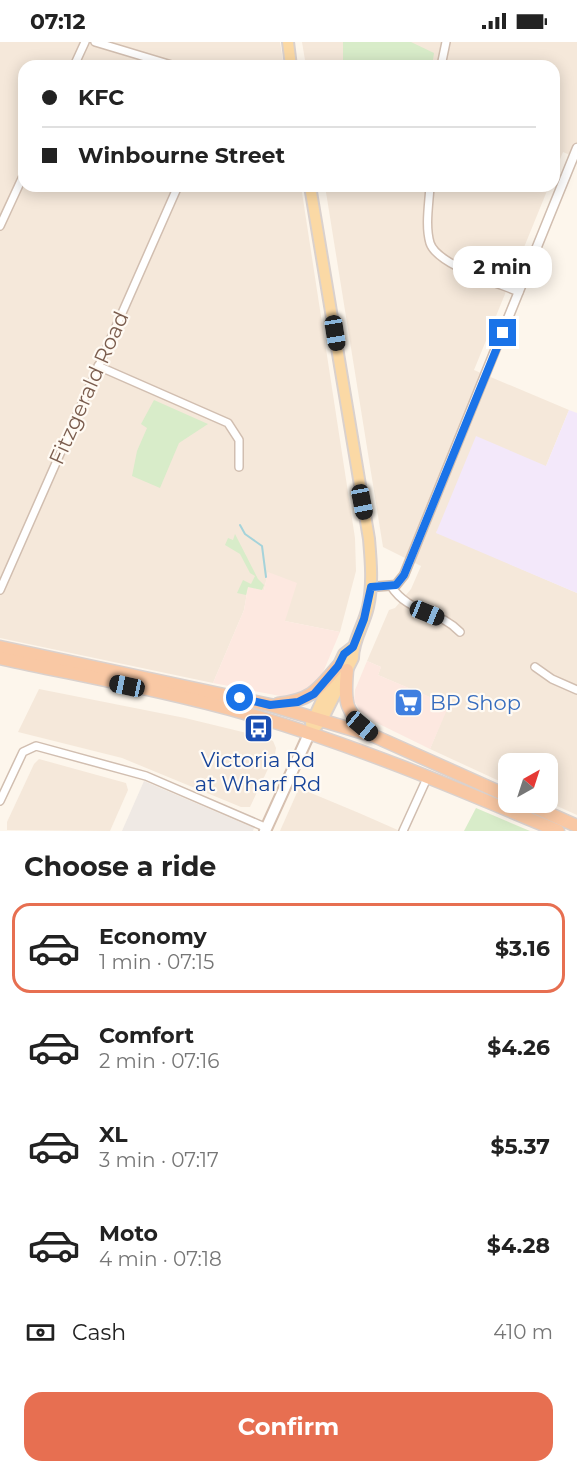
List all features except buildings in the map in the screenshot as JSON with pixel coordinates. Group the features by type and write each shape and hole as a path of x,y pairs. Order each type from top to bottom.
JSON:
{"highway":[{"path":"0,647 270,705 374,736 498,792"},
{"path":"0,658 201,702 309,734 428,776 558,831"},
{"path":"270,705 307,698 343,668"},
{"path":"343,668 346,706 355,719 374,736"},
{"path":"548,813 577,826"}],"main road":[{"path":"288,42 290,60"},
{"path":"266,829 309,734 343,668 344,654 353,647 364,619 371,587 369,539 311,192"}],"street":[{"path":"77,60 85,42"},
{"path":"95,42 155,60"},
{"path":"442,60 446,42"},
{"path":"560,190 577,148"},
{"path":"0,226 18,187"},
{"name":"Fitzgerald Road","path":"0,590 175,192"},
{"path":"429,192 429,238 434,252 452,264 519,292"},
{"path":"371,587 398,584 408,566 559,192"},
{"path":"98,366 228,423 239,440 239,467"},
{"path":"391,586 402,602 446,620 460,632"},
{"path":"535,667 552,679 577,690"},
{"path":"0,801 23,752 29,747 44,748 146,776 266,829"},
{"path":"403,831 428,776"}],"shaded area":[{"path":"0,42 280,42 283,60 18,60 18,192 302,192 355,538 356,571 340,632 285,621 268,572 264,590 248,587 244,610 213,683 0,638"},
{"path":"302,42 577,42 577,158 563,152 560,159 560,60 305,60"},
{"path":"326,192 547,192 474,370 569,410 546,466 436,532 577,593 577,815 558,806 558,753 498,753 498,780 430,749 448,705 378,675 381,667 367,661 389,610 395,608 411,589 421,566 383,547"},
{"path":"569,410 577,413 577,593 436,533 476,436 546,466"},
{"path":"268,572 297,583 285,621 340,632 319,682 306,694 280,696 213,683 244,610 248,587 264,590"},
{"path":"367,661 381,667 378,675 449,705 430,749 375,722 361,712 354,701 355,690"},
{"path":"39,689 185,718 267,738 273,741 276,748 275,754 250,807 241,807 122,758 18,732"},
{"path":"39,759 126,783 128,790 110,831 7,830 7,822 34,764"},
{"path":"144,781 254,828 253,831 122,831"},
{"path":"299,788 359,813 400,831 280,831"}],"green space":[{"path":"343,42 411,42 434,53 433,60 343,60"},
{"path":"154,400 208,424 179,443 160,488 132,476 137,451 147,428 141,424"},
{"path":"235,534 258,579 264,585 262,590 248,587 246,595 237,593 243,580 251,584 255,576 250,573 240,554 225,545 228,538 233,540"},
{"path":"476,808 530,831 464,831"}],"waterway":[{"path":"240,525 245,534 262,546 266,577"}],"place":[{"name":"BP Shop","path":"409,703"},
{"name":"Victoria Rd at Wharf Rd","path":"258,729"}],"route":[{"path":"240,698 270,705 298,702 307,698 322,686 338,666 344,654 353,647 368,607 371,587 396,585 404,575 503,333"}]}
